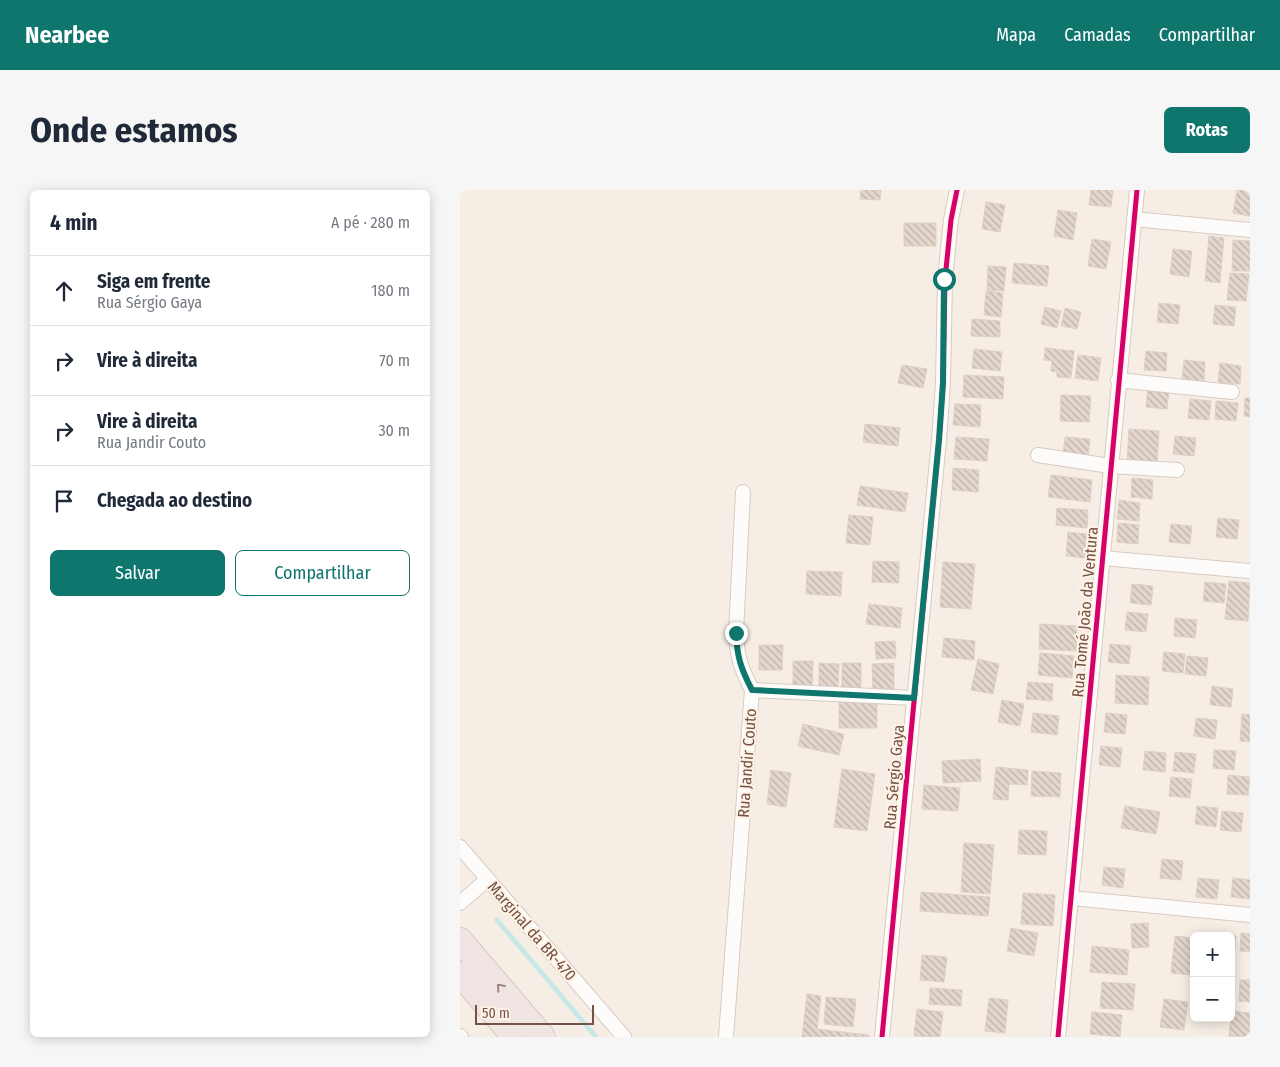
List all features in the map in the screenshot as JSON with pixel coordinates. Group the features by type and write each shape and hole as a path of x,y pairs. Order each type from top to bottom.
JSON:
{"highway":[{"path":"460,940 544,1037"},
{"path":"460,974 514,1037"}],"street":[{"name":"Rua Sérgio Gaya","path":"882,1037 939,440 943,383 944,279 956,190"},
{"name":"Rua Tomé João da Ventura","path":"1058,1037 1137,190"},
{"path":"1134,219 1250,230"},
{"path":"1118,380 1232,392"},
{"path":"1038,455 1110,466 1177,470"},
{"name":"Rua Jandir Couto","path":"726,1037 752,690 741,669 736,640 743,492"},
{"path":"1102,558 1250,571"},
{"path":"752,690 914,698"},
{"name":"Marginal da BR-470","path":"460,847 624,1037"},
{"path":"460,903 488,880"},
{"path":"1071,898 1250,915"}],"building":[{"path":"861,190 881,190 880,200 860,199"},
{"path":"1091,190 1113,190 1111,207 1089,205"},
{"path":"1237,190 1250,190 1250,216 1233,213"},
{"path":"986,202 1005,205 1000,232 982,229"},
{"path":"1058,210 1077,213 1073,240 1054,236"},
{"path":"904,223 936,223 936,246 904,246"},
{"path":"1209,236 1224,238 1220,283 1205,281"},
{"path":"1092,239 1111,242 1106,269 1088,266"},
{"path":"1233,240 1250,241 1250,271 1232,271"},
{"path":"1173,249 1192,251 1189,277 1170,274"},
{"path":"1014,263 1049,266 1047,286 1012,283"},
{"path":"988,266 1006,267 1004,291 987,290"},
{"path":"1230,273 1249,274 1246,301 1227,300"},
{"path":"986,291 1003,293 1001,317 984,315"},
{"path":"1159,303 1180,305 1178,324 1157,322"},
{"path":"1215,305 1236,307 1234,326 1213,324"},
{"path":"1045,307 1061,311 1057,328 1041,324"},
{"path":"1065,308 1081,312 1077,329 1061,326"},
{"path":"972,319 1000,321 1000,337 971,336"},
{"path":"1045,348 1074,351 1071,378 1057,377 1057,372 1051,371 1052,361 1044,360"},
{"path":"974,349 1002,352 1000,371 972,368"},
{"path":"1146,351 1167,353 1166,371 1144,370"},
{"path":"1078,355 1101,358 1098,381 1075,378"},
{"path":"1184,360 1205,362 1204,381 1182,379"},
{"path":"1220,363 1241,366 1240,384 1218,382"},
{"path":"902,365 927,369 923,388 898,383"},
{"path":"964,375 1004,377 1003,399 963,397"},
{"path":"1148,388 1169,390 1167,409 1146,407"},
{"path":"1061,395 1091,396 1089,422 1060,421"},
{"path":"1245,398 1250,398 1250,417 1244,416"},
{"path":"1190,399 1211,401 1209,420 1188,418"},
{"path":"1216,401 1238,403 1236,421 1215,419"},
{"path":"955,404 981,405 980,427 953,425"},
{"path":"865,424 900,428 898,446 863,442"},
{"path":"1129,429 1159,431 1157,465 1127,463"},
{"path":"1175,436 1196,438 1194,456 1173,454"},
{"path":"956,437 989,439 987,461 954,459"},
{"path":"1065,437 1090,439 1088,457 1063,454"},
{"path":"953,468 979,470 978,492 952,490"},
{"path":"1051,475 1092,480 1090,502 1048,497"},
{"path":"1132,478 1153,480 1152,499 1131,497"},
{"path":"860,486 908,493 905,512 857,505"},
{"path":"1119,500 1140,503 1139,521 1117,519"},
{"path":"1057,508 1088,510 1087,528 1056,525"},
{"path":"849,515 873,517 870,545 846,543"},
{"path":"1218,518 1239,520 1237,539 1216,537"},
{"path":"1118,523 1139,525 1138,544 1117,542"},
{"path":"1171,524 1192,526 1190,544 1169,542"},
{"path":"1068,532 1087,534 1084,558 1066,556"},
{"path":"873,561 899,562 899,583 872,582"},
{"path":"943,562 975,564 971,609 940,607"},
{"path":"807,571 842,572 841,596 806,594"},
{"path":"1229,581 1250,583 1248,621 1225,619"},
{"path":"1205,582 1226,584 1224,603 1203,601"},
{"path":"1132,584 1153,586 1151,605 1130,603"},
{"path":"869,604 902,608 900,628 866,624"},
{"path":"1127,612 1148,614 1146,632 1125,630"},
{"path":"1175,618 1197,620 1195,638 1174,636"},
{"path":"1040,624 1077,626 1076,651 1039,649"},
{"path":"944,638 975,641 974,660 942,657"},
{"path":"895,641 896,658 876,659 875,642"},
{"path":"1110,644 1131,646 1129,664 1108,662"},
{"path":"759,645 783,645 782,670 759,670"},
{"path":"1164,652 1185,654 1183,673 1162,671"},
{"path":"1040,653 1074,656 1072,678 1038,675"},
{"path":"1187,656 1208,658 1206,676 1185,674"},
{"path":"978,659 999,664 993,694 971,690"},
{"path":"793,661 813,661 812,689 793,688"},
{"path":"819,663 839,664 838,691 819,690"},
{"path":"842,663 861,663 861,691 842,690"},
{"path":"894,663 894,691 873,691 872,664"},
{"path":"1116,675 1149,677 1148,705 1115,703"},
{"path":"1028,682 1053,684 1052,701 1026,699"},
{"path":"1212,686 1233,689 1231,707 1210,705"},
{"path":"1002,700 1024,704 1020,726 998,722"},
{"path":"839,702 877,702 877,728 839,728"},
{"path":"1033,713 1059,716 1057,735 1031,732"},
{"path":"1106,713 1127,715 1125,734 1104,732"},
{"path":"1242,714 1250,715 1250,742 1240,741"},
{"path":"1196,718 1217,720 1215,739 1194,736"},
{"path":"803,724 844,734 839,755 798,746"},
{"path":"1101,746 1122,748 1120,767 1099,765"},
{"path":"1214,750 1236,751 1234,770 1213,768"},
{"path":"1145,751 1166,753 1165,772 1143,770"},
{"path":"1175,752 1196,754 1194,773 1173,771"},
{"path":"980,759 981,781 943,783 942,761"},
{"path":"996,767 1028,770 1027,785 1009,784 1008,800 993,799"},
{"path":"842,769 875,774 867,831 834,827"},
{"path":"771,770 791,773 786,807 767,804"},
{"path":"1032,771 1061,773 1060,797 1031,796"},
{"path":"1228,775 1250,777 1248,795 1227,794"},
{"path":"1171,777 1192,779 1190,798 1169,796"},
{"path":"924,785 960,788 958,811 922,809"},
{"path":"1125,806 1160,812 1156,834 1121,828"},
{"path":"1197,806 1218,808 1216,827 1195,824"},
{"path":"1222,811 1243,813 1241,832 1220,830"},
{"path":"1019,830 1047,831 1046,855 1018,854"},
{"path":"964,843 994,845 990,894 961,892"},
{"path":"1162,859 1183,861 1181,880 1160,878"},
{"path":"1104,867 1125,869 1123,888 1102,885"},
{"path":"1198,878 1219,880 1217,899 1196,897"},
{"path":"1233,878 1250,880 1250,899 1231,897"},
{"path":"921,892 990,897 988,916 920,911"},
{"path":"1023,893 1055,895 1053,926 1021,924"},
{"path":"1148,923 1149,947 1132,948 1131,924"},
{"path":"1011,928 1038,933 1034,956 1007,951"},
{"path":"1241,933 1250,934 1250,952 1240,951"},
{"path":"1175,936 1190,938 1190,975 1171,973"},
{"path":"1092,946 1129,950 1127,975 1090,972"},
{"path":"922,955 947,957 944,982 920,980"},
{"path":"1240,980 1250,980 1250,1002 1239,1001"},
{"path":"1102,982 1135,984 1133,1010 1100,1008"},
{"path":"930,988 962,990 961,1006 929,1004"},
{"path":"807,994 821,996 817,1029 869,1035 869,1037 802,1037"},
{"path":"826,997 856,999 853,1027 824,1024"},
{"path":"989,998 1008,1000 1005,1033 985,1031"},
{"path":"1164,999 1188,1002 1184,1030 1160,1027"},
{"path":"917,1009 943,1012 940,1037 914,1036"},
{"path":"1235,1011 1250,1013 1250,1037 1229,1036 1230,1022 1235,1022"},
{"path":"1092,1012 1122,1015 1120,1037 1090,1034"}],"waterway":[{"path":"497,920 596,1037"}],"cycle path":[{"path":"882,1037 939,440 943,383 945,279 951,220 957,190"},
{"path":"1058,1037 1137,190"}],"route":[{"path":"736,633 737,653 741,669 752,690 914,698 939,440 943,383 944,279"}]}
